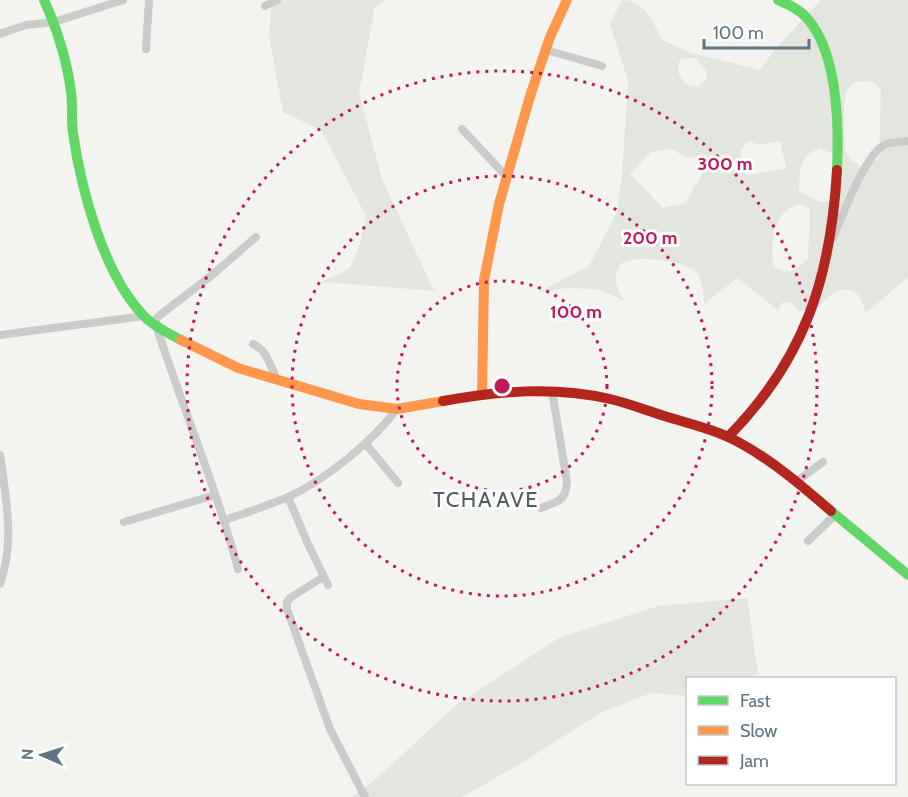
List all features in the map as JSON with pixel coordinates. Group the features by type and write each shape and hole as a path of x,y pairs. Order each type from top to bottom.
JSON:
{"street":[{"path":"44,0 54,22 63,53 71,92 73,133 91,217 113,270 127,295 144,316 156,325 209,355 238,368 360,405 397,409 482,394 552,391 610,399 728,437 757,453 797,481 908,575"},
{"path":"0,34 26,25 54,22 123,0"},
{"path":"146,49 148,0"},
{"path":"265,6 277,0"},
{"path":"482,394 483,280 506,176 546,50 567,0"},
{"path":"778,0 798,10 814,28 834,83 837,114 829,248"},
{"path":"546,50 602,66"},
{"path":"462,129 506,176"},
{"path":"728,437 769,388 792,353 807,322 829,248 862,174 880,147 908,141"},
{"path":"238,569 225,520 156,325 156,319 256,237"},
{"path":"0,335 144,316"},
{"path":"253,344 264,352 278,381"},
{"path":"542,508 561,500 566,494 567,482 552,391"},
{"path":"225,520 288,497 345,461 388,421 397,409"},
{"path":"366,443 398,483"},
{"path":"0,455 8,556 0,584"},
{"path":"797,481 823,462"},
{"path":"124,522 215,495"},
{"path":"288,497 328,585"},
{"path":"808,541 835,515"},
{"path":"323,577 290,598 287,602 287,609 330,729 365,797"}],"shaded area":[{"path":"272,0 385,0 375,7 359,93 382,179 432,287 437,291 322,282 350,268 360,244 366,216 321,130 283,112 269,37"},
{"path":"622,0 630,1 647,13 662,40 689,52 760,70 776,48 821,0 908,0 908,277 865,314 858,295 846,290 838,291 823,301 818,311 799,311 792,303 783,302 778,310 737,278 704,304 700,279 696,272 672,262 649,259 630,260 619,266 616,282 620,294 627,302 598,289 566,288 535,294 589,266 617,212 622,176 628,81 610,24","holes":["695,58 707,72 707,78 698,87 688,85 679,74 680,60","864,81 874,82 881,90 879,158 870,164 860,166 851,160 845,151 846,92 853,83","749,141 759,145 780,141 786,168 750,175 740,171 741,149","820,148 835,155 843,178 833,201 820,202 799,191 802,165 813,152","672,149 682,155 709,163 685,203 663,208 630,174 651,152","802,204 810,210 808,259 788,272 773,266 772,256 773,237 779,219 785,212"]},
{"path":"747,598 758,673 751,677 686,677 686,696 651,693 600,713 522,763 462,797 351,797 377,778 456,705 559,638 658,606"}],"traffic: fast":[{"path":"44,0 64,56 71,92 72,128 77,155 88,204 105,254 116,277 143,315 156,326 181,340"},
{"path":"778,0 797,9 806,17 817,32 825,49 837,111 837,170"},
{"path":"831,511 908,575"}],"traffic: slow":[{"path":"482,394 484,280 499,204 531,93 550,37 567,0"},
{"path":"181,340 238,368 359,404 397,409 443,401"}],"traffic: jam":[{"path":"728,437 755,408 777,377 795,346 809,314 828,246 837,170"},
{"path":"443,401 526,391 568,392 618,401 732,439 776,466 831,511"}],"district":[{"name":"TCHA'AVE","path":"486,499"}]}
